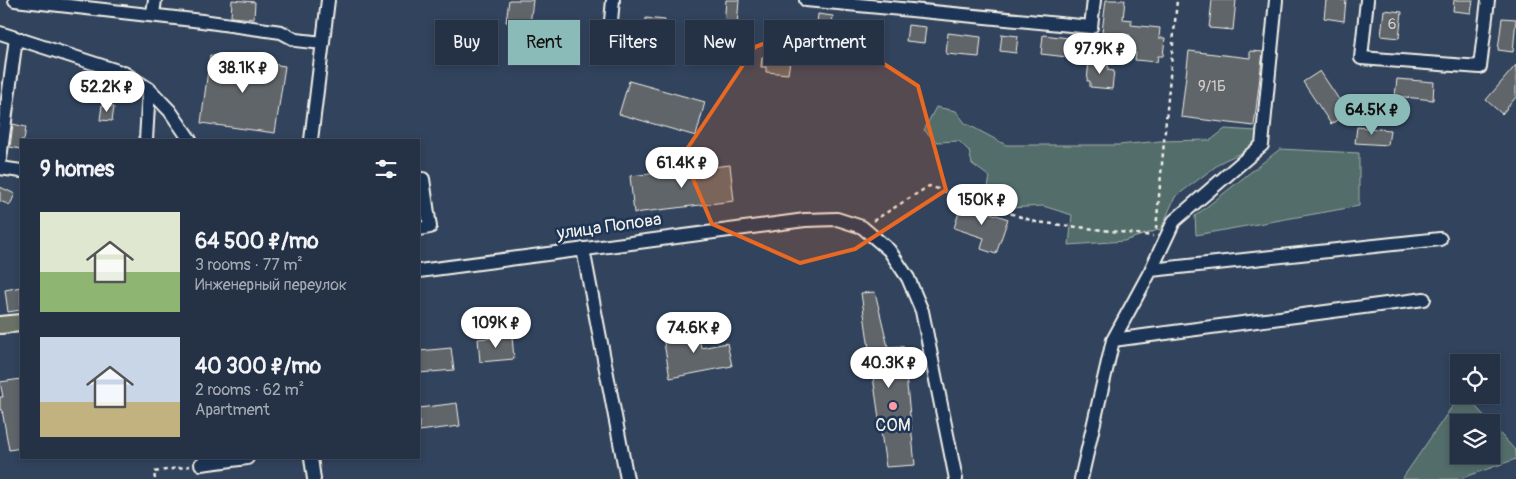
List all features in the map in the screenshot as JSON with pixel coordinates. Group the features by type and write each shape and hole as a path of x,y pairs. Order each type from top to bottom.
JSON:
{"main road":[{"path":"0,325 20,323"}],"street":[{"path":"15,0 57,2 153,14 281,32 296,40 323,43"},
{"path":"153,14 155,0"},
{"path":"311,139 328,0"},
{"path":"611,20 613,0"},
{"path":"806,0 1091,27 1094,0"},
{"path":"1081,479 1113,340 1151,270 1174,220 1262,145 1276,0"},
{"path":"1367,0 1362,58 1480,67 1488,0"},
{"path":"0,33 124,73 149,89 170,111 189,139"},
{"path":"0,159 16,38"},
{"path":"146,139 149,89"},
{"path":"0,168 20,171"},
{"path":"420,229 430,227 423,179"},
{"name":"улица Попова","path":"420,271 805,220 837,219 862,228 889,250 908,278 922,310 956,479"},
{"path":"1151,270 1440,239"},
{"path":"583,249 628,479"},
{"path":"1113,340 1424,299"},
{"path":"201,464 239,459"},
{"path":"311,459 314,479"}],"path":[{"path":"1155,236 1177,0"},
{"path":"862,228 929,186 1036,222 1155,236 1174,220"},
{"path":"155,479 154,472 201,464"}],"highlighted area":[{"path":"821,23 918,86 946,190 855,249 800,263 712,224 683,155 755,47"}],"green space":[{"path":"936,107 956,111 965,123 1006,145 1119,145 1160,141 1211,140 1225,129 1257,131 1254,147 1223,161 1175,197 1161,229 1124,241 1069,245 1072,215 1043,206 994,209 984,207 990,177 972,164 969,151 959,141 937,142 924,130"},
{"path":"1280,149 1359,153 1359,206 1196,235 1195,216"},
{"path":"1454,404 1473,404 1483,414 1450,414 1450,464 1500,464 1500,434 1516,451 1516,459 1459,479 1402,479"}],"building":[{"path":"232,0 255,2 254,19 231,17"},
{"path":"509,0 533,0 531,20 508,20 508,22 506,22"},
{"path":"726,0 739,0 737,20 724,20"},
{"path":"1106,0 1125,0 1123,19 1132,20 1131,25 1160,28 1159,38 1165,38 1163,56 1158,56 1157,62 1135,60 1136,53 1129,53 1130,35 1102,32"},
{"path":"1212,0 1236,0 1233,30 1209,28"},
{"path":"1326,0 1346,0 1344,21 1324,18"},
{"path":"1454,0 1473,0 1471,13 1453,11"},
{"path":"1384,10 1402,12 1399,38 1381,36"},
{"path":"818,14 833,16 833,20 817,20"},
{"path":"646,18 665,20 646,20"},
{"path":"1502,18 1516,19 1513,52 1498,50"},
{"path":"908,25 926,27 924,43 906,41"},
{"path":"948,33 981,37 979,57 946,54"},
{"path":"1002,34 1018,36 1016,53 1000,51"},
{"path":"1043,35 1069,38 1067,57 1041,54"},
{"path":"1189,51 1250,58 1250,51 1263,52 1254,126 1181,117"},
{"path":"210,55 285,66 275,133 201,123"},
{"path":"762,57 764,57 764,65 789,65 788,74 766,72 766,67 761,67"},
{"path":"1089,61 1108,63 1108,70 1114,71 1112,89 1090,87 1090,81 1087,81"},
{"path":"1516,65 1516,97 1502,114 1486,100"},
{"path":"1320,71 1348,113 1331,124 1303,82"},
{"path":"1397,79 1434,82 1433,100 1395,96"},
{"path":"629,81 705,102 696,136 619,114"},
{"path":"102,105 114,107 112,121 100,120"},
{"path":"13,124 26,127 24,139 20,139 20,149 10,147"},
{"path":"1357,127 1390,130 1388,145 1355,143"},
{"path":"730,165 734,201 634,213 630,176"},
{"path":"0,187 15,194 10,205 0,201"},
{"path":"962,203 1008,219 996,254 981,249 984,238 954,228"},
{"path":"20,287 20,310 8,312 5,290"},
{"name":"СОМ","path":"875,292 888,347 903,346 915,465 886,467 861,293"},
{"path":"696,321 701,348 727,343 732,366 670,378 663,337 687,332 685,323"},
{"path":"512,336 514,359 480,362 478,339"},
{"path":"451,348 454,370 420,373 420,351"},
{"path":"20,379 20,448 9,450 2,410 0,410 0,397 3,397 0,382"},
{"path":"457,403 460,426 420,431 420,408"}],"place":[{"name":"СОМ","path":"893,406"}]}
